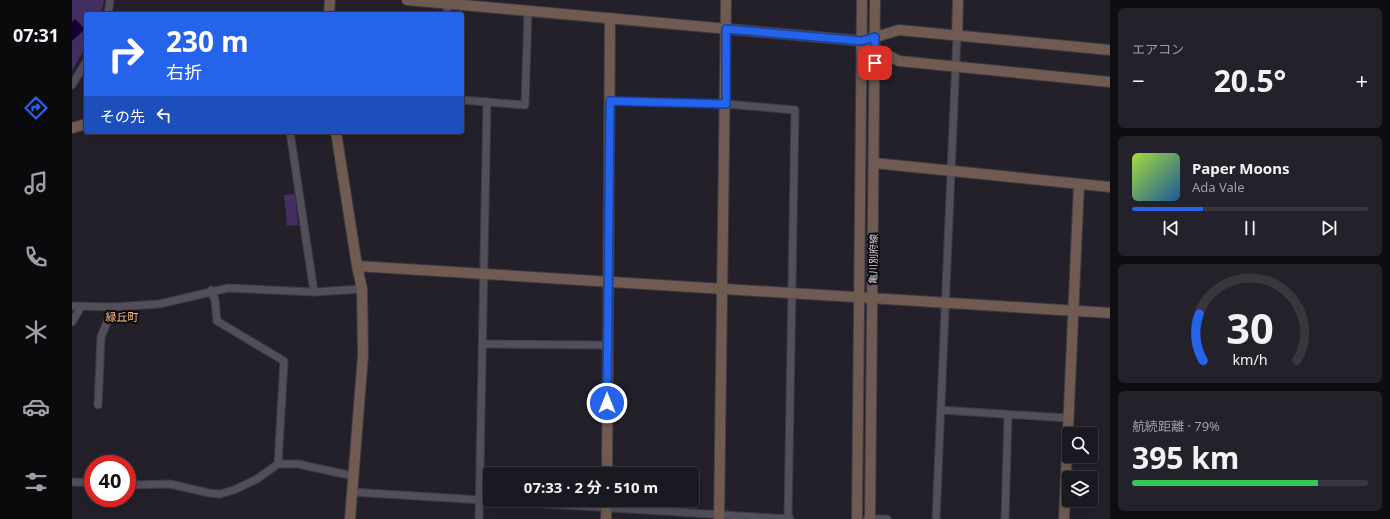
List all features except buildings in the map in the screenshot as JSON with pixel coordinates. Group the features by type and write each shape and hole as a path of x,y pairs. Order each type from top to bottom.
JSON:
{"street":[{"path":"108,12 110,0"},
{"path":"329,12 330,0"},
{"path":"407,0 448,9 487,4 528,11 862,41 900,30 1110,50"},
{"path":"719,517 726,104 726,0"},
{"name":"亀川別府線","path":"857,519 862,0"},
{"name":"亀川別府線","path":"869,519 875,0"},
{"path":"936,519 942,410 958,0"},
{"path":"464,100 525,105 528,11"},
{"path":"607,467 610,18"},
{"path":"862,41 899,61 1110,82"},
{"path":"72,86 84,65"},
{"path":"610,101 726,104 795,110 789,519 719,517 632,507"},
{"path":"479,519 487,102"},
{"path":"72,128 84,125"},
{"path":"290,134 314,292"},
{"path":"336,134 362,289 363,355 350,519"},
{"path":"874,163 1110,187"},
{"path":"1064,519 1079,184"},
{"path":"357,266 1110,313"},
{"path":"72,306 114,307 159,304 184,299 211,290 228,288 314,292 362,289"},
{"path":"211,290 215,300 217,322 284,361 278,464"},
{"path":"72,322 81,307"},
{"path":"98,405 101,337 114,307"},
{"path":"482,344 607,346"},
{"path":"942,410 1068,418"},
{"path":"1005,519 1008,415"},
{"path":"136,485 170,484 220,494 234,490 257,480 278,464 298,464 323,468 353,476"},
{"path":"72,482 84,483"},
{"path":"352,492 483,500"},
{"path":"606,507 606,519"},
{"path":"869,519 887,519"}],"shaded area":[{"path":"72,0 104,0 101,12 84,12 84,50 72,71"},
{"path":"75,19 84,28 84,30 72,41 72,22"},
{"path":"295,194 298,225 287,226 284,195"}],"district":[{"name":"緑丘町","path":"122,317"}],"route":[{"path":"607,403 610,101 726,104 726,29 862,41 875,37 875,63"}]}
